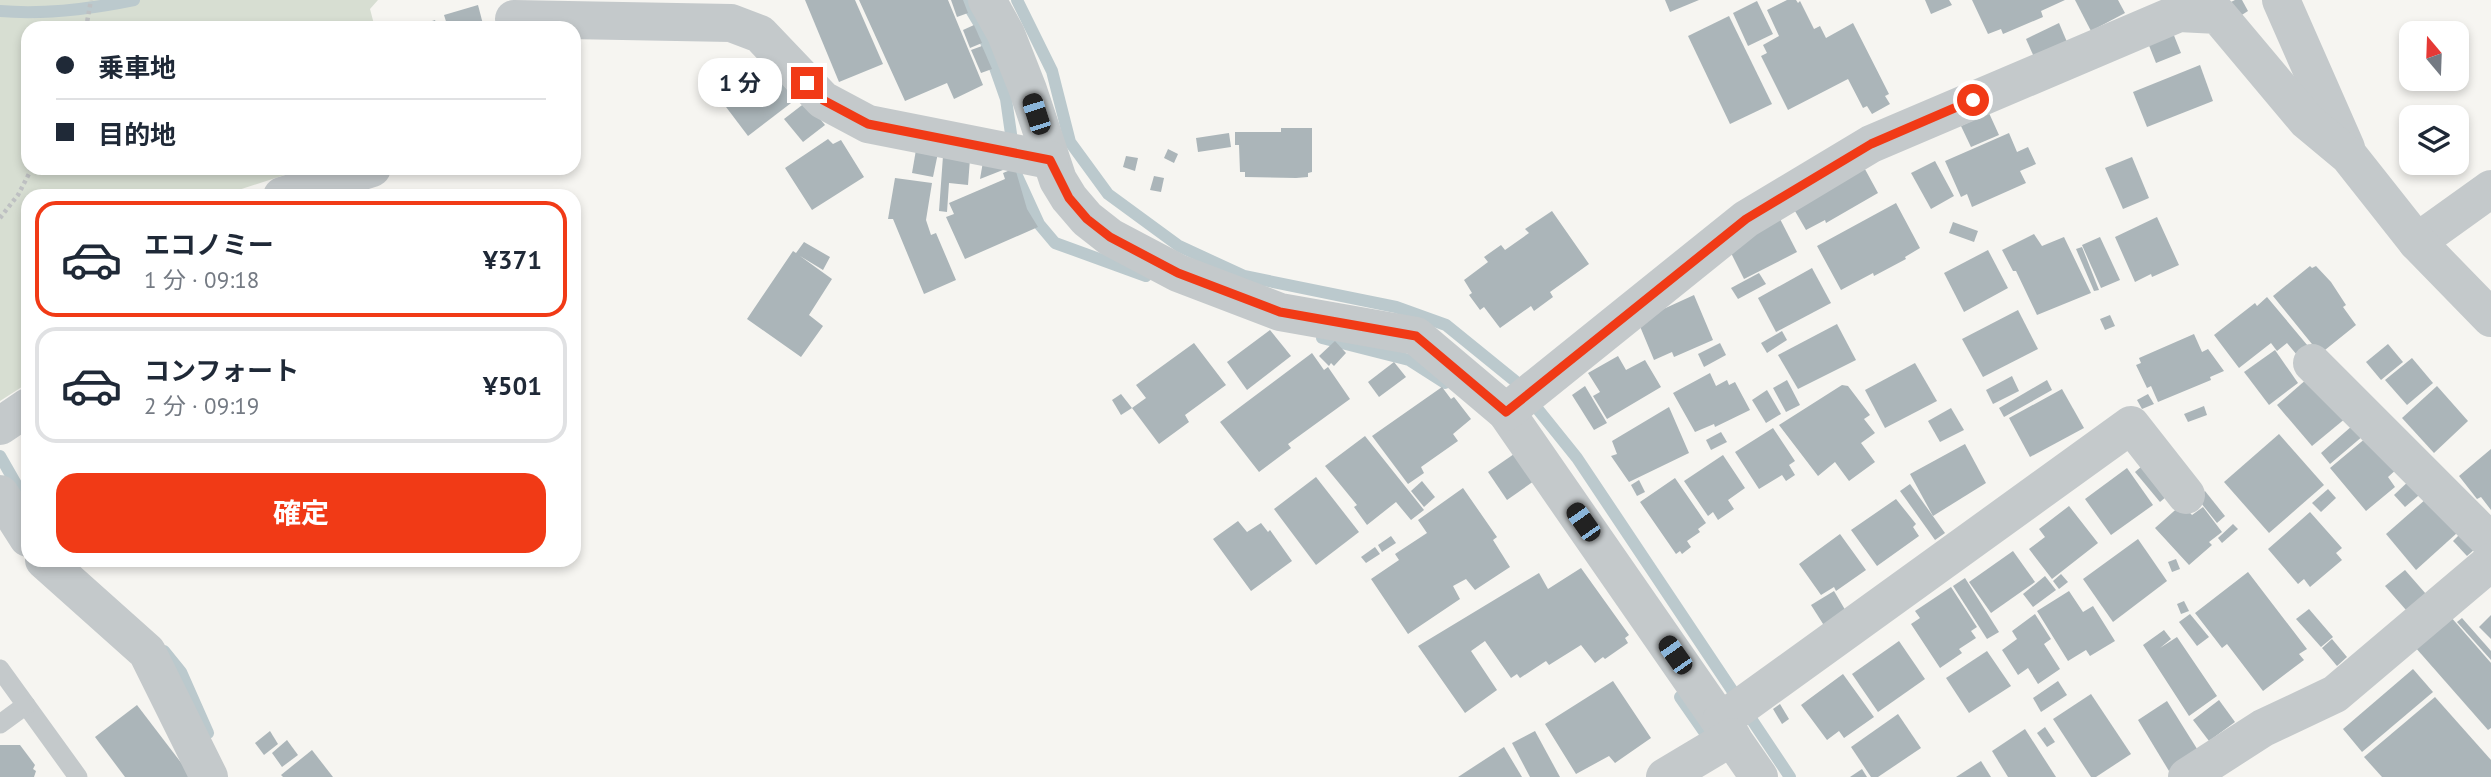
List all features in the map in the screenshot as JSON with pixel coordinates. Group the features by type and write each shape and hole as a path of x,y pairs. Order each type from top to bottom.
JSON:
{"street":[{"path":"987,0 1006,34 1028,90 1026,155"},
{"path":"2281,0 2349,156"},
{"path":"1519,402 1746,219 1871,144 2179,13 2218,15 2307,121 2349,156 2425,236 2491,318"},
{"path":"514,16 731,23 760,34 823,100 868,124 1026,155 1087,219 1110,237 1178,273 1280,312 1416,336 1519,402 1759,777"},
{"path":"304,189 350,175"},
{"path":"2425,236 2491,190"},
{"path":"2312,363 2491,542"},
{"path":"0,426 21,412"},
{"path":"1665,777 2131,425 2186,495"},
{"path":"0,494 21,527"},
{"path":"2188,777 2263,728 2335,694 2491,562"},
{"path":"52,567 147,652 209,777"}],"lane":[{"path":"0,669 78,777"},
{"path":"0,724 26,705"}],"path":[{"path":"88,21 91,0"},
{"path":"0,218 21,189"}],"shaded area":[{"path":"0,0 378,0 370,9 373,21 21,21 21,175 284,175 242,189 21,189 21,388 0,401"}],"building":[{"path":"805,0 855,0 883,64 839,82"},
{"path":"859,0 948,0 983,85 954,99 947,83 905,101"},
{"path":"951,0 963,0 968,13 957,17"},
{"path":"1665,0 1699,0 1670,12"},
{"path":"1787,0 1796,0 1798,3 1800,1 1814,29 1820,26 1826,38 1853,23 1889,94 1885,96 1890,104 1872,114 1867,106 1863,108 1848,79 1788,110 1761,56 1767,53 1763,45 1779,36 1767,10"},
{"path":"1925,0 1949,0 1952,5 1931,14"},
{"path":"1972,0 2065,0 2041,11 2043,17 2003,34 2001,29 1988,34"},
{"path":"2075,0 2118,0 2125,13 2091,31"},
{"path":"2242,0 2248,11 2237,18 2229,3"},
{"path":"1757,1 1773,34 1748,46 1733,13"},
{"path":"478,5 482,21 446,21 444,15"},
{"path":"1729,16 1772,104 1730,124 1688,36"},
{"path":"2059,23 2067,42 2034,57 2026,39"},
{"path":"974,25 982,43 970,48 963,30"},
{"path":"2171,28 2181,53 2156,63 2146,38"},
{"path":"982,46 992,69 981,73 971,50"},
{"path":"767,63 795,100 748,136 720,99"},
{"path":"2200,65 2213,101 2147,127 2133,92"},
{"path":"806,102 825,125 803,142 784,119"},
{"path":"1989,113 1999,135 1971,147 1961,126"},
{"path":"1281,128 1312,128 1312,172 1308,173 1308,177 1296,178 1245,177 1245,172 1240,172 1239,145 1235,145 1235,132 1281,132"},
{"path":"1229,133 1231,147 1198,152 1196,138"},
{"path":"2009,133 2017,152 2028,147 2036,164 2020,171 2026,183 1972,207 1967,194 1961,197 1945,161"},
{"path":"828,139 833,144 841,140 864,177 812,210 785,168"},
{"path":"917,144 939,148 933,177 912,173"},
{"path":"1168,149 1178,154 1174,163 1164,158"},
{"path":"943,156 970,159 968,185 949,183 947,212 939,211"},
{"path":"984,156 1008,168 980,179"},
{"path":"1126,156 1138,158 1135,171 1123,167"},
{"path":"2132,157 2149,198 2123,209 2105,168"},
{"path":"1860,160 1878,193 1826,223 1825,220 1806,230 1788,199"},
{"path":"1935,161 1954,196 1931,209 1911,173"},
{"path":"1015,168 1027,209 1038,227 965,259 946,217 954,214 949,203 1005,179 1003,173"},
{"path":"1154,176 1164,178 1161,192 1150,190"},
{"path":"895,178 932,183 926,220 931,235 936,233 956,280 924,294 893,219 888,219"},
{"path":"1896,203 1920,248 1905,257 1906,259 1841,290 1817,246"},
{"path":"1552,211 1589,264 1550,292 1553,297 1534,311 1531,306 1500,328 1484,307 1480,310 1469,295 1472,293 1464,280 1488,262 1484,257 1501,245 1505,250 1529,233 1525,229"},
{"path":"1779,217 1797,252 1744,279 1727,245"},
{"path":"2157,217 2179,265 2135,282 2115,237"},
{"path":"1953,222 1978,231 1974,242 1949,233"},
{"path":"2034,234 2042,246 2064,237 2091,293 2037,315 2016,271 2013,271 2002,250"},
{"path":"2100,237 2120,280 2101,288 2082,245"},
{"path":"804,242 830,257 823,270 800,256 832,279 809,315 823,326 801,357 747,319 793,251 796,253"},
{"path":"2082,247 2099,290 2094,291 2076,249"},
{"path":"1988,250 2008,288 1964,312 1944,273"},
{"path":"2310,266 2316,266 2331,282 2346,305 2343,307 2356,325 2320,354 2273,296"},
{"path":"1812,268 1831,303 1776,332 1758,298"},
{"path":"1759,273 1766,284 1738,299 1731,288"},
{"path":"1694,295 1713,340 1674,357 1672,352 1654,360 1639,324 1646,317"},
{"path":"2267,297 2308,346 2297,355 2287,343 2277,351 2271,343 2239,368 2214,335 2255,303 2257,306"},
{"path":"2018,310 2038,349 1983,377 1962,339"},
{"path":"2110,315 2115,326 2105,330 2100,319"},
{"path":"1837,324 1856,360 1798,389 1778,355"},
{"path":"1270,330 1291,356 1247,390 1227,362"},
{"path":"1782,331 1787,340 1767,353 1761,343"},
{"path":"2194,334 2202,352 2208,349 2224,371 2210,377 2211,380 2158,402 2151,386 2147,388 2136,365 2141,363 2139,358"},
{"path":"1335,341 1346,353 1334,366 1331,363 1329,366 1319,356"},
{"path":"1194,343 1226,385 1185,415 1189,422 1159,444 1132,408 1146,398 1136,385"},
{"path":"1720,343 1726,355 1704,367 1698,354"},
{"path":"2388,344 2403,362 2381,380 2366,362"},
{"path":"2275,350 2298,383 2269,405 2244,372"},
{"path":"1312,353 1324,370 1328,367 1350,399 1288,444 1291,448 1259,472 1220,422"},
{"path":"1618,356 1626,370 1645,360 1661,387 1607,419 1593,396 1600,392 1588,373"},
{"path":"2412,358 2433,383 2407,405 2385,380"},
{"path":"1394,362 1406,377 1379,397 1368,382"},
{"path":"1915,363 1937,401 1885,428 1865,390"},
{"path":"1710,373 1716,386 1727,380 1729,385 1735,382 1750,410 1715,427 1714,424 1695,432 1673,393"},
{"path":"2012,376 2019,391 1993,404 1986,390"},
{"path":"2308,378 2352,413 2312,446 2277,405"},
{"path":"1787,380 1800,405 1786,412 1773,388"},
{"path":"2047,380 2052,390 2004,417 1999,408"},
{"path":"1842,385 1848,386 1870,415 1864,419 1875,433 1861,443 1875,462 1849,481 1835,462 1818,476 1779,425"},
{"path":"1585,386 1607,423 1594,430 1572,395"},
{"path":"2437,386 2468,421 2434,453 2402,418"},
{"path":"1442,387 1451,399 1454,397 1471,419 1453,434 1458,441 1421,467 1424,473 1408,484 1372,436"},
{"path":"2062,389 2084,428 2030,457 2009,418"},
{"path":"1767,390 1781,414 1766,423 1752,400"},
{"path":"1121,394 1132,408 1121,415 1112,400"},
{"path":"2148,394 2154,404 2142,409 2137,400"},
{"path":"2204,406 2207,415 2188,422 2184,414"},
{"path":"1669,407 1689,453 1629,482 1611,456 1617,454 1612,441"},
{"path":"1951,408 1964,430 1940,442 1928,421"},
{"path":"2360,419 2370,430 2330,464 2321,453"},
{"path":"1773,428 1795,461 1789,465 1795,475 1786,481 1782,475 1759,489 1735,452"},
{"path":"1721,432 1727,442 1711,450 1706,440"},
{"path":"2373,432 2399,467 2388,477 2395,487 2366,511 2330,468"},
{"path":"2279,434 2324,485 2269,533 2224,482"},
{"path":"1365,436 1424,510 1411,520 1396,502 1367,525 1354,507 1357,505 1325,466"},
{"path":"1965,444 1986,483 1933,516 1910,474"},
{"path":"2491,449 2491,510 2481,497 2477,499 2459,476"},
{"path":"1514,454 1534,481 1507,500 1488,472"},
{"path":"1723,455 1745,488 1728,500 1734,509 1718,520 1713,512 1708,516 1684,481"},
{"path":"2142,466 2167,496 2160,502 2135,472"},
{"path":"2127,468 2153,505 2111,535 2085,499"},
{"path":"1316,477 1359,532 1316,565 1274,509"},
{"path":"2413,477 2425,490 2405,507 2394,495"},
{"path":"1675,478 1706,523 1698,529 1700,532 1687,541 1691,547 1682,554 1680,551 1676,554 1640,502"},
{"path":"1639,480 1645,492 1637,496 1631,485"},
{"path":"1422,481 1435,497 1424,507 1411,491"},
{"path":"1910,484 1945,533 1935,540 1900,491"},
{"path":"1463,488 1497,537 1493,540 1510,567 1475,590 1466,579 1453,586 1460,599 1408,634 1371,579 1399,560 1395,554 1427,533 1418,520"},
{"path":"2328,489 2336,498 2321,512 2312,503"},
{"path":"2205,491 2225,516 2217,523 2197,498"},
{"path":"1896,499 1916,524 1913,527 1919,536 1877,566 1851,530"},
{"path":"2426,499 2457,533 2416,570 2386,534"},
{"path":"2182,504 2192,515 2203,507 2222,532 2209,542 2212,545 2189,565 2155,528"},
{"path":"2069,506 2098,543 2052,579 2029,549 2045,537 2039,529"},
{"path":"2310,512 2342,548 2336,553 2342,560 2310,587 2304,579 2298,584 2268,549"},
{"path":"1238,521 1247,532 1261,523 1268,532 1270,530 1292,561 1251,591 1213,539"},
{"path":"2233,524 2238,529 2222,543 2218,538"},
{"path":"2462,532 2476,548 2467,556 2453,541"},
{"path":"1840,534 1866,570 1836,591 1834,587 1821,595 1799,564"},
{"path":"1391,536 1396,543 1382,552 1378,545"},
{"path":"2138,539 2167,581 2113,622 2083,579"},
{"path":"1375,547 1380,554 1366,563 1361,557"},
{"path":"2013,551 2035,582 1991,613 1969,582"},
{"path":"2176,559 2180,569 2172,572 2168,562"},
{"path":"1581,568 1629,635 1625,638 1628,643 1595,663 1581,645 1549,665 1546,661 1520,678 1517,674 1511,678 1485,641 1471,651 1497,690 1465,713 1418,646 1539,573 1548,589"},
{"path":"2405,570 2426,594 2406,610 2385,586"},
{"path":"2248,572 2307,649 2299,654 2304,660 2263,691 2227,644 2222,648 2195,613"},
{"path":"2061,574 2068,582 2059,589 2053,581"},
{"path":"2045,576 2056,590 2033,607 2023,594"},
{"path":"1965,578 1999,632 1987,639 1953,586"},
{"path":"1951,587 1977,627 1971,631 1976,638 1959,649 1962,653 1940,668 1911,624 1920,618 1915,611"},
{"path":"1834,591 1847,613 1825,627 1811,605"},
{"path":"2069,591 2083,612 2093,606 2115,641 2090,656 2086,650 2068,661 2037,611"},
{"path":"2184,601 2189,611 2181,614 2177,604"},
{"path":"2309,609 2333,637 2321,647 2296,619"},
{"path":"2035,614 2051,639 2044,644 2060,669 2038,684 2028,668 2018,675 2002,650 2017,639 2012,631"},
{"path":"2190,614 2209,637 2197,646 2179,622"},
{"path":"2491,615 2491,639 2479,627"},
{"path":"2450,616 2491,663 2491,728 2488,730 2415,647"},
{"path":"2462,618 2491,651 2491,660 2457,622"},
{"path":"2164,630 2171,639 2160,648 2177,637 2217,696 2189,716 2143,645"},
{"path":"2332,639 2347,657 2337,666 2322,648"},
{"path":"1899,641 1925,679 1878,712 1852,674"},
{"path":"1987,651 2011,686 1969,713 1946,678"},
{"path":"2413,669 2433,692 2362,752 2343,729"},
{"path":"1843,674 1874,717 1844,738 1839,731 1827,740 1801,705"},
{"path":"1613,681 1651,738 1615,763 1609,756 1576,774 1545,724"},
{"path":"2058,681 2067,695 2041,712 2033,698"},
{"path":"2091,694 2131,754 2096,777 2091,777 2053,719"},
{"path":"2435,697 2491,760 2491,777 2382,777 2364,757"},
{"path":"2219,700 2235,722 2209,741 2193,720"},
{"path":"2167,701 2199,752 2169,771 2138,720"},
{"path":"1780,704 1789,719 1782,724 1773,709"},
{"path":"137,705 192,777 125,777 95,737"},
{"path":"1898,714 1921,748 1878,777 1871,777 1851,747"},
{"path":"2045,727 2055,742 2047,747 2037,733"},
{"path":"2025,729 2056,777 2008,777 1992,751"},
{"path":"270,731 278,744 264,755 255,743"},
{"path":"1535,731 1560,777 1530,777 1512,743"},
{"path":"287,740 298,755 282,767 272,753"},
{"path":"0,745 20,745 35,765 34,777 0,777"},
{"path":"1504,747 1522,777 1458,777"},
{"path":"312,750 333,777 281,775"},
{"path":"1981,761 1991,777 1956,777"},
{"path":"1862,769 1867,777 1850,777"}],"waterway":[{"path":"0,11 67,10 134,0"},
{"path":"965,0 980,25 1006,99 1013,148"},
{"path":"1017,0 1052,71 1070,142 1108,194 1179,246 1244,276 1396,307 1446,325 1515,381 1577,458 1790,777"},
{"path":"1015,166 1039,224 1055,243 1146,276"},
{"path":"1322,338 1409,360 1445,383"},
{"path":"0,456 21,493"},
{"path":"164,651 181,672 208,733"},
{"path":"1680,697 1712,743"}],"route":[{"path":"807,83 823,100 868,124 1050,160 1069,198 1087,219 1110,237 1178,273 1280,312 1416,336 1506,412 1746,219 1871,144 1973,100"}]}
